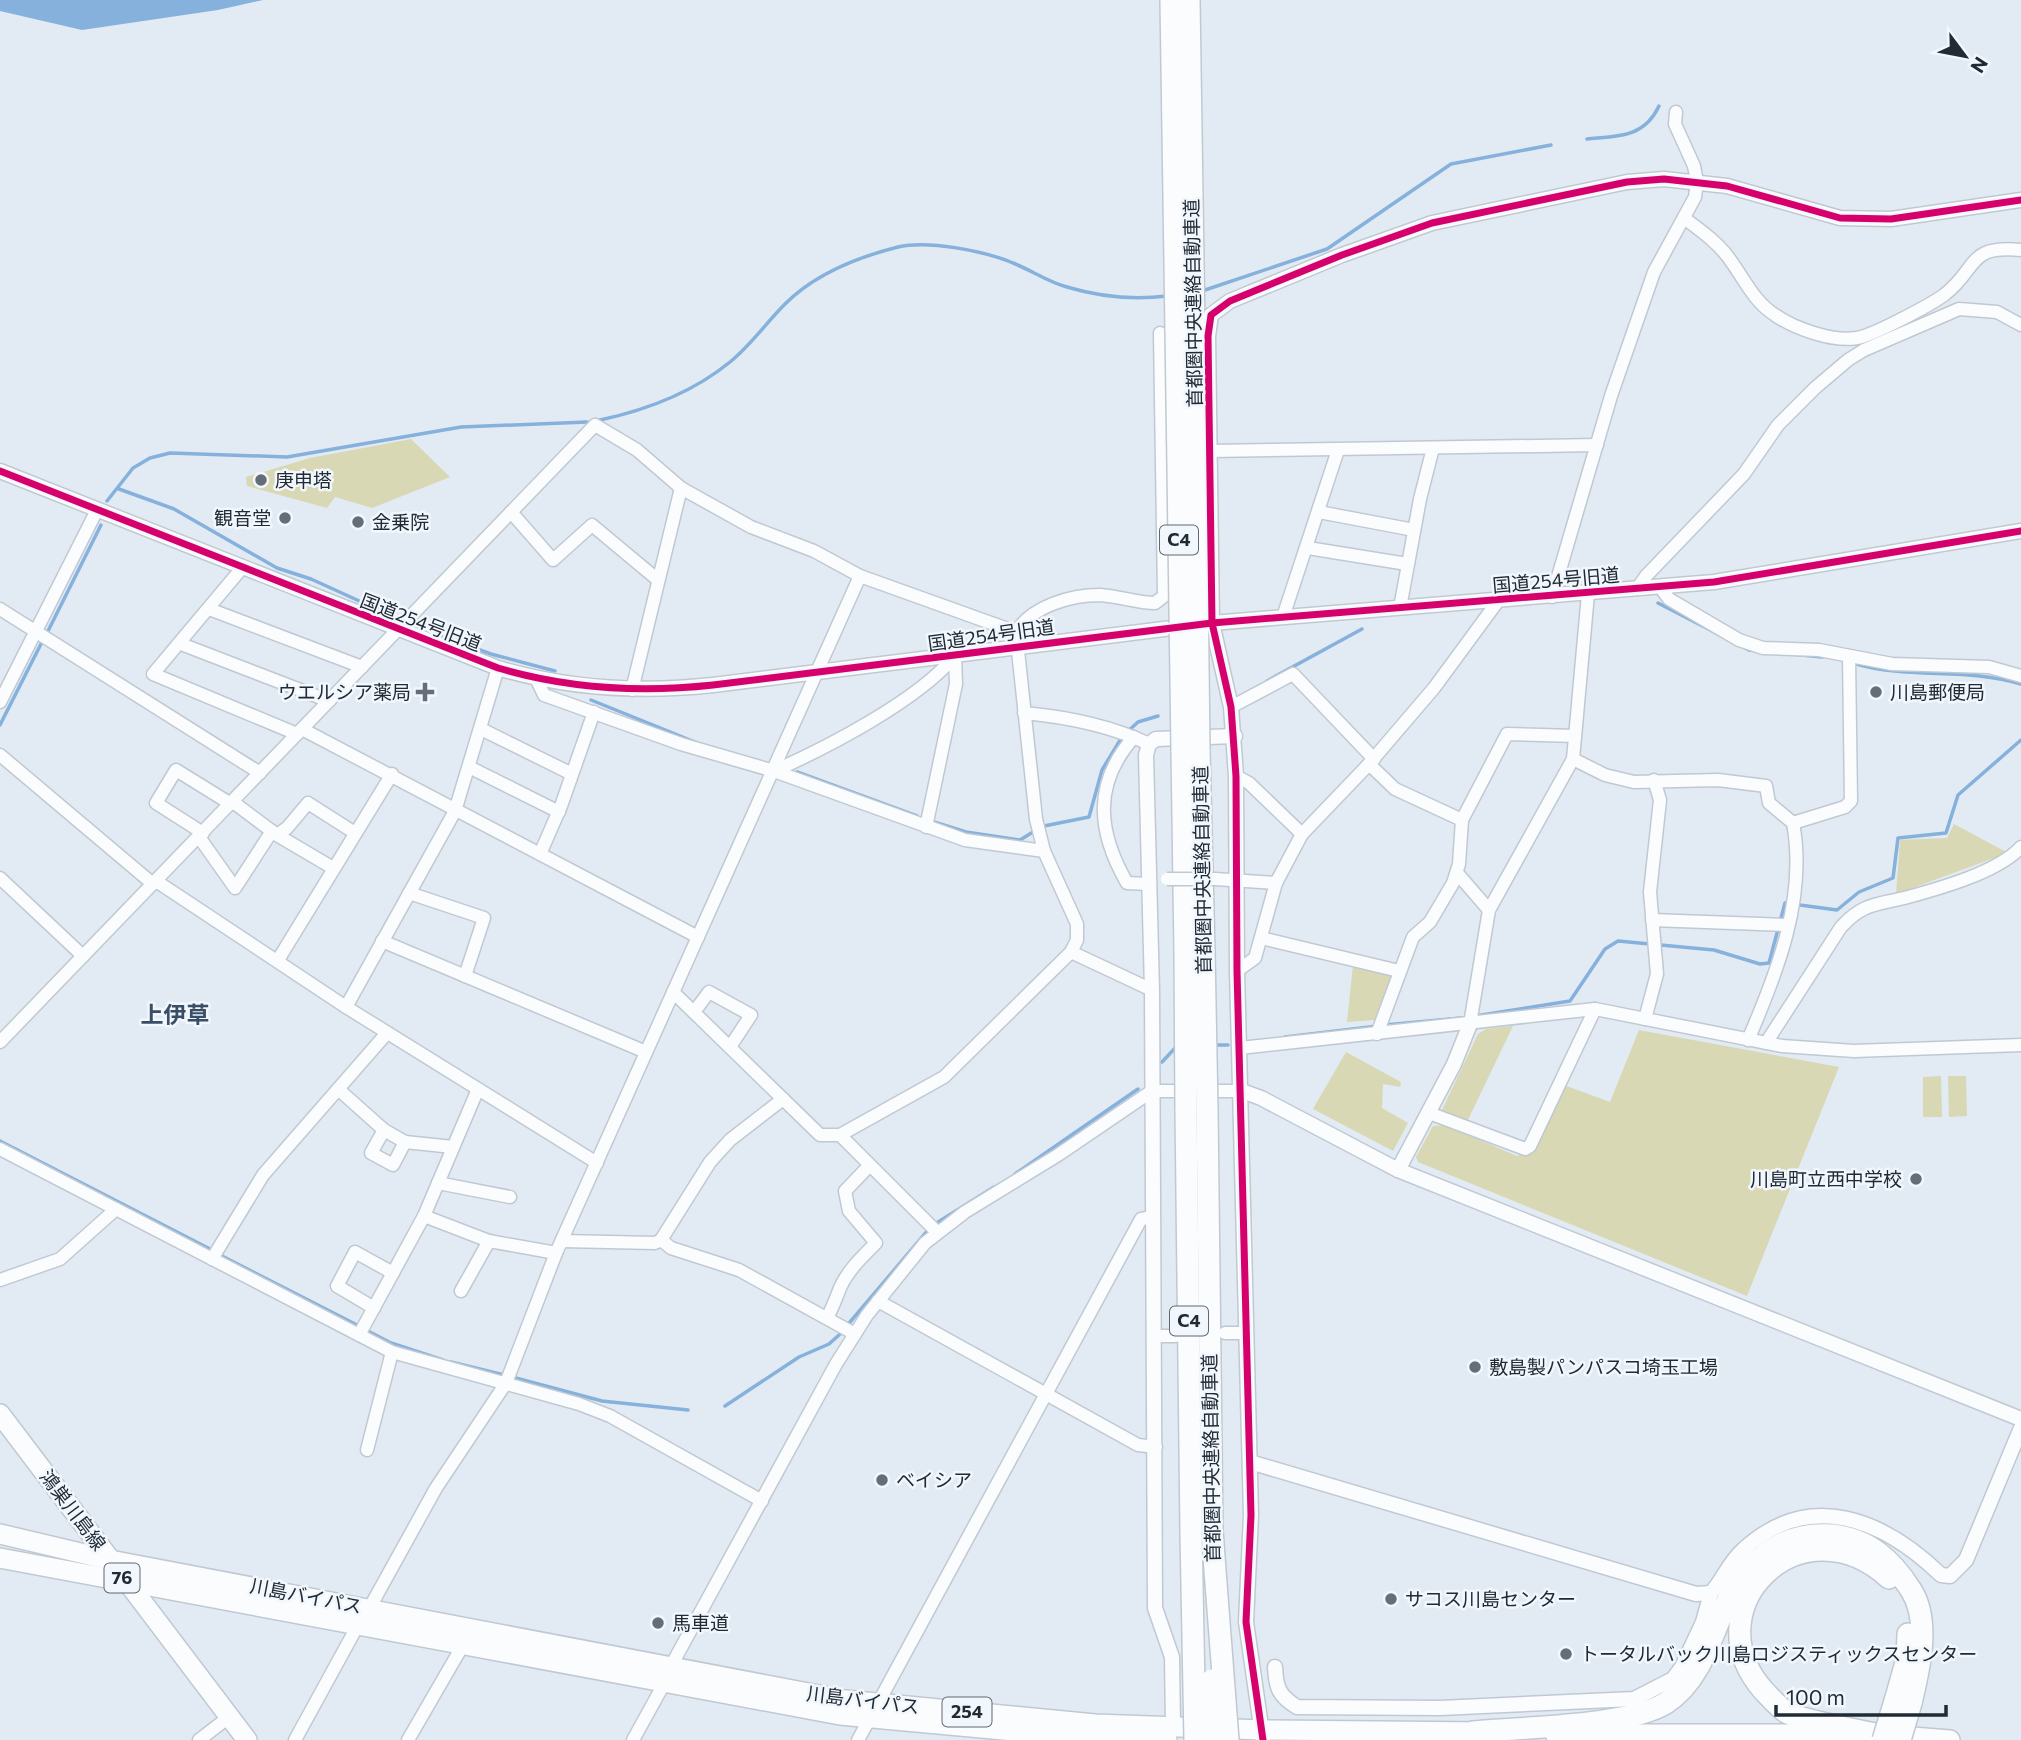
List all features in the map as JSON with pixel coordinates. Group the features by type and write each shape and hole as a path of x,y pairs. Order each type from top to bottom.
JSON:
{"highway":[{"name":"首都圏中央連絡自動車道","path":"1171,0 1191,750 1202,1532 1212,1740"},
{"name":"首都圏中央連絡自動車道","path":"1189,0 1191,750"},
{"name":"首都圏中央連絡自動車道","path":"1195,1740 1192,1599 1202,1532"},
{"path":"1202,1532 1228,1740"},
{"path":"1474,1731 1619,1718 1663,1705 1679,1694 1692,1677 1741,1574 1778,1544 1811,1533 1850,1537 1875,1548 1899,1570 1915,1596 1920,1623 1920,1668 1903,1702 1879,1737 1787,1713 1753,1678 1742,1653 1740,1623 1754,1584 1770,1567 1788,1557 1817,1549 1850,1552 1888,1578 1901,1600 1908,1625 1907,1659 1903,1702 1900,1740"},
{"name":"C4","path":"1175,1735 1192,1599"}],"main road":[{"name":"鴻巣川島線","path":"0,1413 247,1740"},
{"name":"川島バイパス","path":"0,1535 364,1617 668,1675"},
{"name":"川島バイパス","path":"0,1558 127,1584 364,1617 463,1644 875,1710 1090,1738 1152,1740 1175,1735"},
{"name":"川島バイパス","path":"875,1710 1095,1724 1175,1735 1474,1731 1950,1740"}],"street":[{"path":"1552,597 1611,396 1654,272 1695,197 1697,181 1694,166 1675,124 1676,112"},
{"path":"1263,1735 1246,1622 1251,1515 1237,971 1237,776 1231,707 1212,623 1208,336 1211,315 1230,301 1402,233 1443,221 1628,182 1664,179 1727,186 1840,218 1891,219 2021,200"},
{"path":"1684,218 1720,247 1761,305 1778,317 1834,337 1858,338 1945,294 1977,256 1992,249 2021,250"},
{"path":"1637,589 1646,576 1744,474 1778,425 1815,387 1864,350 1959,309 1997,312 2021,325"},
{"path":"673,992 820,1135 840,1135 944,1077 1072,952 1077,940 1077,924 1044,851 1032,796 1017,640 1037,612 1058,602 1100,596 1155,603 1164,596 1160,333"},
{"path":"1160,349 1208,336"},
{"path":"1858,338 1864,350"},
{"path":"0,1042 595,425 637,450 681,488 751,527 814,551 860,576 1017,640"},
{"path":"1210,451 1597,445"},
{"path":"1401,608 1414,530 1433,448"},
{"path":"1283,617 1308,548 1338,450"},
{"name":"国道254号旧道","path":"0,471 242,568 402,625 498,668 582,686 632,690 686,688 955,656 1017,640 1588,594 1775,574 2021,531"},
{"path":"632,690 681,488"},
{"path":"0,702 41,635 97,510"},
{"path":"511,512 553,560 592,525 658,580"},
{"path":"1319,512 1414,530"},
{"path":"1308,548 1408,564"},
{"path":"242,568 181,644 153,674 299,732 392,774 456,811 698,937"},
{"path":"295,1740 436,1488 506,1383 556,1253 860,576"},
{"path":"1660,587 1669,599 1749,645 1819,650 1905,665 1989,667 2021,676"},
{"path":"1398,1170 1429,1113 1470,1024 1489,910 1573,759 1588,594"},
{"path":"1237,971 1255,958 1276,883 1302,834 1372,761 1434,688 1498,601"},
{"path":"0,609 260,773"},
{"path":"209,609 362,667"},
{"path":"181,644 330,701"},
{"path":"774,771 839,739 938,676 955,656"},
{"path":"927,823 956,684 955,656"},
{"path":"1793,823 1844,807 1850,801 1849,656"},
{"path":"346,1007 456,811 498,668"},
{"path":"1231,707 1293,674 1395,789 1462,820"},
{"path":"536,678 544,695 681,744 774,771 927,823 965,839 1044,851"},
{"path":"540,855 559,812 594,712"},
{"path":"1024,713 1063,717 1128,735 1149,744"},
{"path":"481,729 572,774"},
{"path":"1379,1028 1413,937 1430,922 1457,873 1462,820 1507,734 1575,736"},
{"path":"1128,735 1106,781 1102,801 1119,869 1127,883 1215,879 1276,883"},
{"path":"1175,1735 1172,1657 1155,1608 1156,1447 1149,744 1156,738 1172,736 1235,736"},
{"path":"0,755 155,882 346,1007 597,1163"},
{"path":"1573,759 1605,775 1634,782 1718,780 1766,786 1769,803 1793,823 1796,898 1769,991 1748,1040"},
{"path":"469,767 559,812"},
{"path":"333,868 274,833 232,803 176,770 156,803 201,835 235,888 274,833 308,803 355,833"},
{"path":"278,960 392,774"},
{"path":"1237,776 1249,783 1302,834"},
{"path":"1645,1018 1657,974 1650,892 1660,800 1654,780"},
{"path":"1766,1043 1841,927 1854,912 1868,904 1908,897 1994,867 2021,847"},
{"path":"1457,873 1489,910"},
{"path":"0,878 83,957"},
{"path":"409,893 484,918 465,976"},
{"path":"1652,920 1786,925"},
{"path":"1261,939 1399,971"},
{"path":"382,942 646,1052"},
{"path":"1072,952 1152,990"},
{"path":"694,1012 709,992 751,1014 730,1047"},
{"path":"1240,1048 1379,1028 1470,1024 1595,1009 1766,1043 1854,1051 2021,1045"},
{"path":"1429,1113 1525,1149 1530,1146 1595,1009"},
{"path":"212,1259 263,1175 387,1032"},
{"path":"338,1089 384,1129 405,1142 453,1147"},
{"path":"359,1335 424,1216 478,1089"},
{"path":"633,1740 855,1334 878,1301 937,1232 1152,1091 1242,1091 1261,1098 1398,1170 2021,1419"},
{"path":"562,1241 655,1243 661,1240 710,1162 730,1140 783,1099"},
{"path":"384,1129 371,1153 393,1165 405,1142"},
{"path":"840,1135 937,1232"},
{"path":"0,1149 392,1352 579,1404 610,1416 762,1501"},
{"path":"827,1318 850,1273 876,1242 849,1211 845,1191 869,1166"},
{"path":"439,1184 510,1197"},
{"path":"0,1280 60,1259 116,1209"},
{"path":"424,1216 489,1241 556,1253"},
{"path":"858,1740 1141,1219 1153,1217"},
{"path":"661,1240 671,1248 739,1270 855,1334"},
{"path":"461,1291 489,1241"},
{"path":"374,1308 337,1286 355,1252 393,1273"},
{"path":"878,1301 1047,1392 1138,1445 1156,1447"},
{"path":"1225,1333 1246,1333"},
{"path":"1154,1336 1176,1336"},
{"path":"367,1450 392,1352"},
{"path":"1275,1667 1278,1691 1283,1699 1297,1706 1440,1708 1634,1699 1673,1679 1682,1667 1703,1622 1711,1593 1742,1550 1776,1525 1818,1516 1852,1518 1871,1525 1906,1545 1941,1576 1950,1576 1966,1560 2021,1428"},
{"path":"1250,1462 1696,1594 1711,1593"},
{"path":"408,1740 463,1644"},
{"path":"199,1740 229,1717"}],"green space":[{"path":"411,439 450,477 372,508 335,497 327,508 247,486 246,477 310,458"},
{"path":"1954,824 2008,853 1896,894 1900,840 1947,838"},
{"path":"1353,965 1392,977 1375,1020 1347,1022"},
{"path":"1513,1026 1466,1124 1443,1114 1442,1110 1478,1034 1486,1029"},
{"path":"1639,1030 1839,1067 1747,1296 1418,1162 1416,1157 1433,1126 1445,1125 1517,1156 1532,1151 1564,1085 1610,1102"},
{"path":"1346,1052 1401,1082 1400,1087 1383,1084 1382,1108 1408,1123 1393,1151 1313,1109"},
{"path":"1941,1076 1942,1117 1923,1117 1923,1077"},
{"path":"1948,1076 1966,1076 1967,1116 1949,1117"}],"water":[{"path":"0,0 263,0 218,10 82,30 0,11"}],"waterway":[{"path":"1587,139 1619,136 1638,130 1659,106"},
{"path":"1202,291 1327,249 1451,164 1551,145"},
{"path":"600,420 652,405 700,383 738,355 785,304 823,275 898,247 940,246 987,254 1060,285 1092,293 1129,298 1167,296"},
{"path":"107,501 133,468 150,458 170,453 287,457 461,427 587,422"},
{"path":"119,489 174,509 277,568 311,579 401,620"},
{"path":"47,633 101,525"},
{"path":"1658,603 1749,650 1822,657"},
{"path":"408,624 491,654 555,671"},
{"path":"1267,681 1362,629"},
{"path":"0,725 43,640"},
{"path":"1853,663 1895,671 1979,676 2021,684"},
{"path":"591,700 700,744"},
{"path":"1127,732 1138,722 1158,716"},
{"path":"1044,826 1089,817 1102,770 1122,737"},
{"path":"1475,1016 1570,1001 1605,949 1618,941 1714,950 1760,964 1769,963 1785,903 1837,910 1859,892 1893,878 1898,838 1946,833 1958,795 2021,740"},
{"path":"797,772 917,816"},
{"path":"934,822 966,832 1020,840 1033,832"},
{"path":"1385,1025 1461,1018"},
{"path":"1285,1037 1378,1026"},
{"path":"1213,1045 1228,1045"},
{"path":"1162,1062 1177,1046"},
{"path":"1015,1174 1138,1089"},
{"path":"0,1141 210,1249"},
{"path":"935,1224 994,1187"},
{"path":"725,1406 799,1357 829,1344 929,1229"},
{"path":"220,1255 359,1326"},
{"path":"366,1330 391,1343 443,1360"},
{"path":"451,1362 504,1375"},
{"path":"512,1377 602,1401 688,1410"}],"cycle path":[{"path":"1263,1740 1246,1622 1251,1515 1237,971 1236,776 1231,707 1212,623 1208,336 1211,315 1230,301 1342,255 1432,223 1627,182 1664,179 1727,186 1840,218 1891,219 2021,200"},
{"path":"0,471 498,668 551,681 631,689 713,685 1212,623 1714,582 2021,531"}],"place":[{"name":"庚申塔","path":"261,480"},
{"name":"観音堂","path":"285,518"},
{"name":"金乗院","path":"358,522"},
{"name":"ウエルシア薬局","path":"425,692"},
{"name":"川島郵便局","path":"1876,692"},
{"name":"川島町立西中学校","path":"1916,1179"},
{"name":"敷島製パンパスコ埼玉工場","path":"1475,1367"},
{"name":"ベイシア","path":"882,1480"},
{"name":"サコス川島センター","path":"1391,1599"},
{"name":"馬車道","path":"658,1623"},
{"name":"トータルバック川島ロジスティックスセンター","path":"1566,1654"}],"district":[{"name":"上伊草","path":"175,1015"}]}
